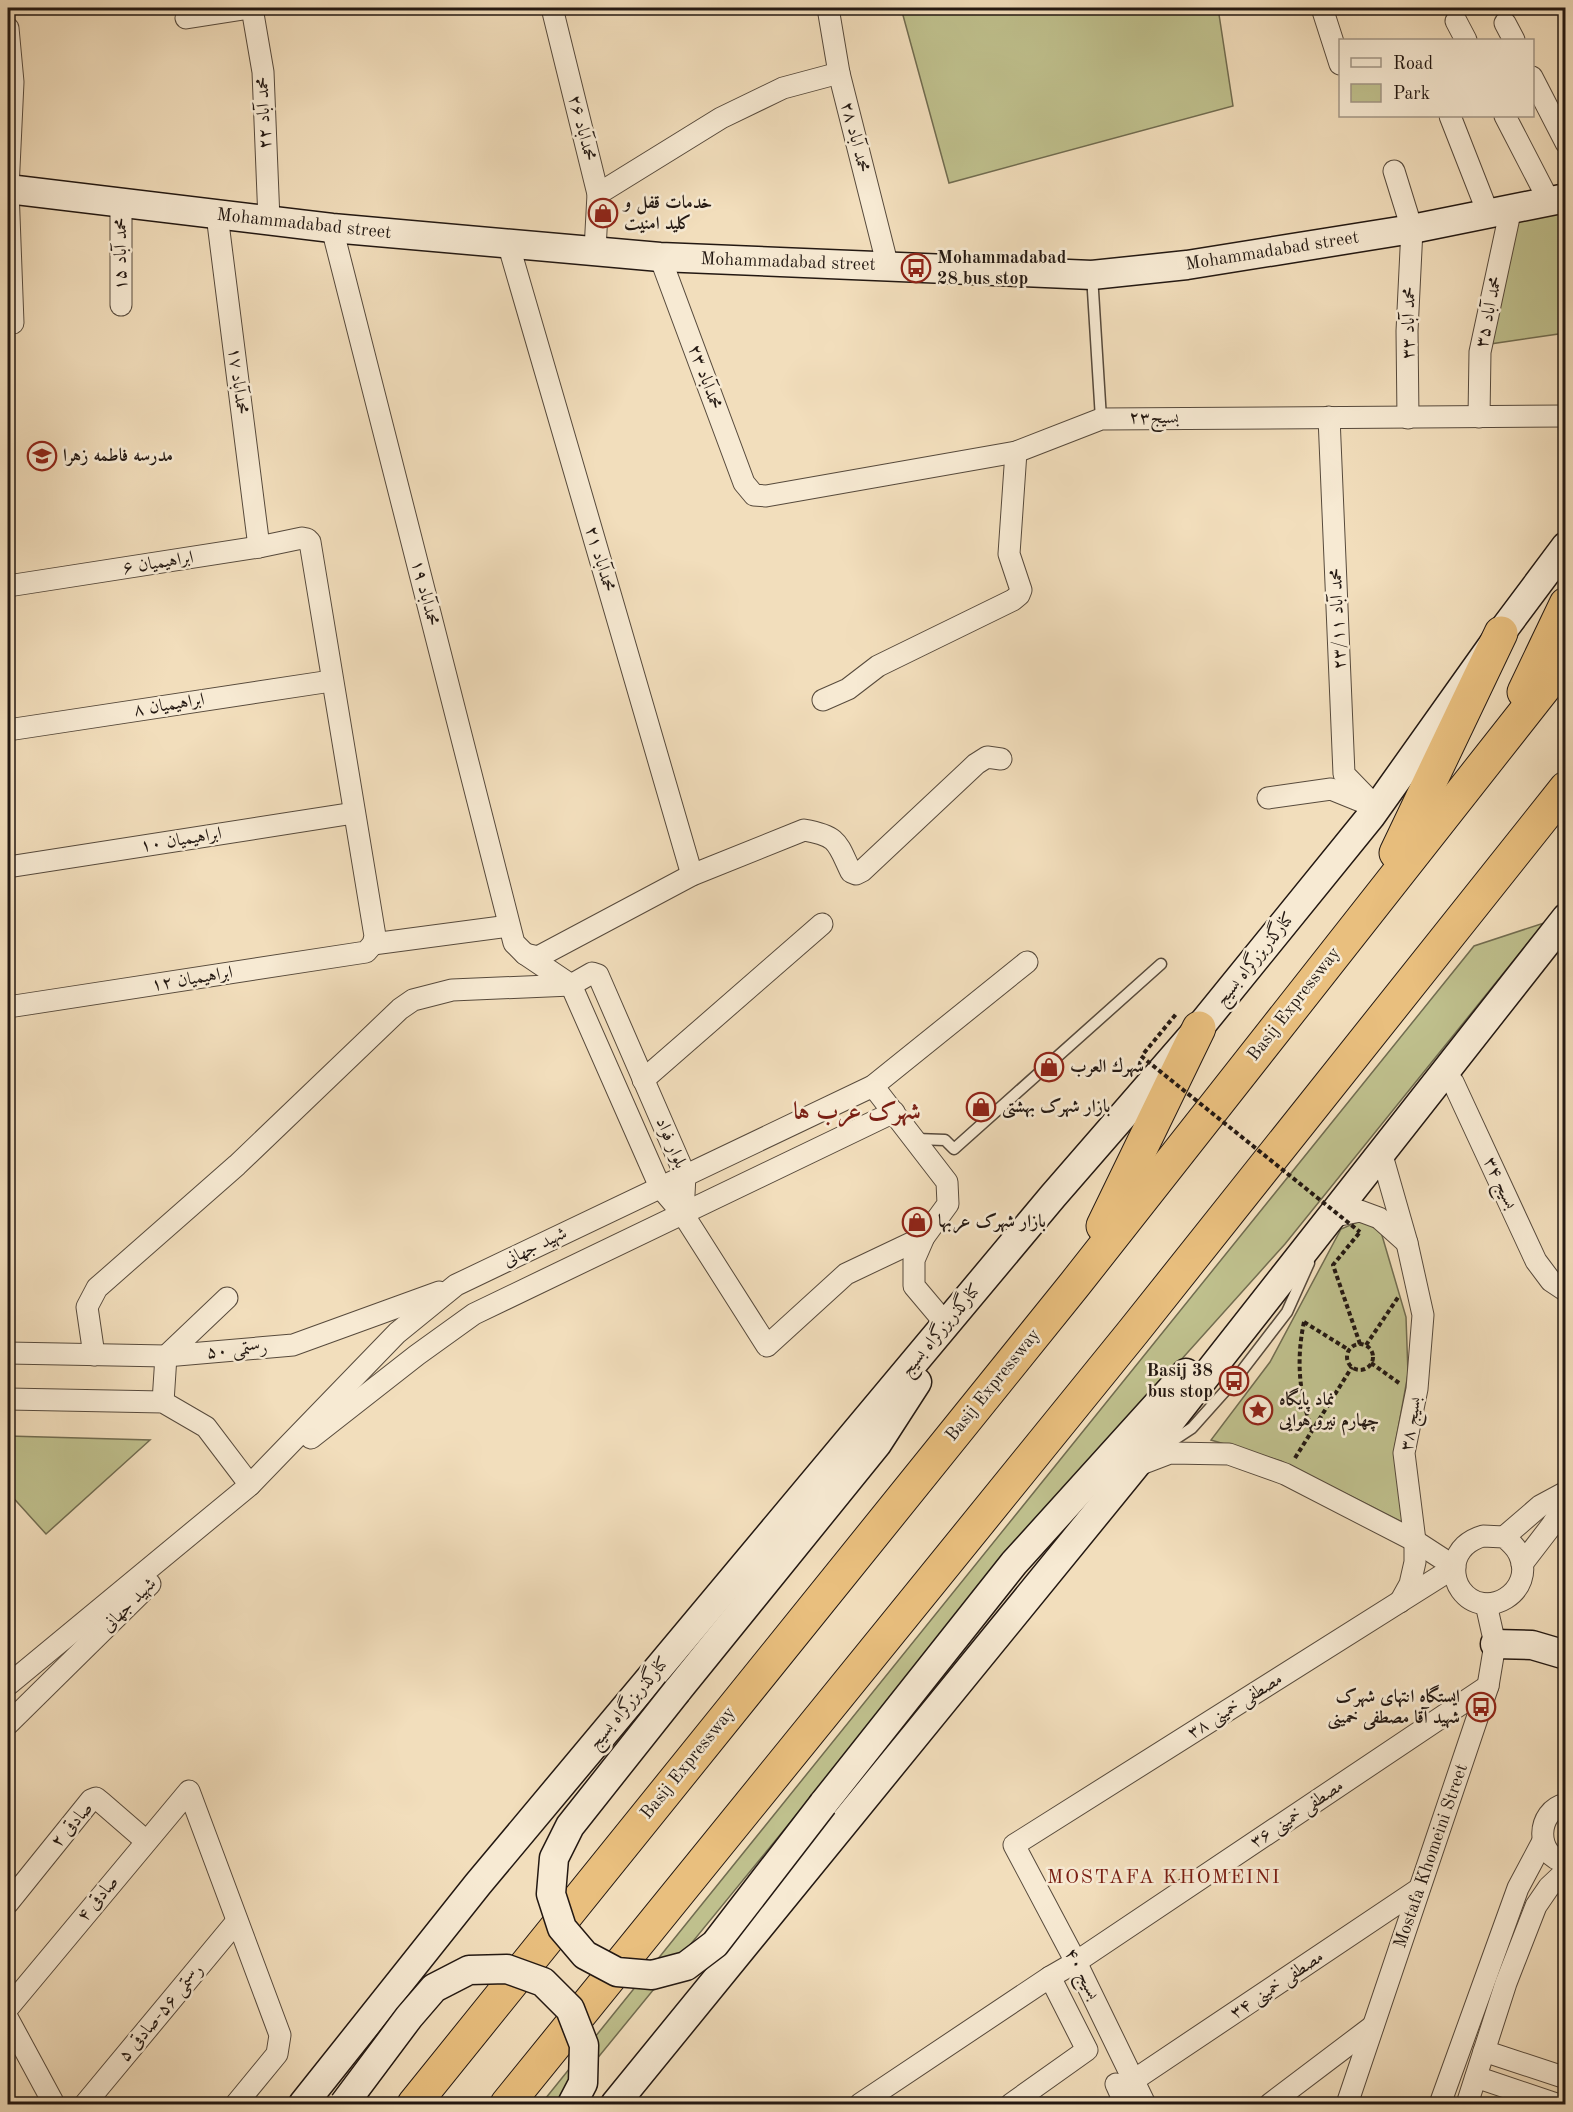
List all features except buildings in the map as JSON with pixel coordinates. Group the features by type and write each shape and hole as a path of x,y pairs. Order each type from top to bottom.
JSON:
{"highway":[{"path":"1499,744 1566,604"},
{"path":"1372,905 1501,633"},
{"name":"Basij Expressway","path":"414,2104 1075,1284 1566,660"},
{"path":"507,2104 1133,1332 1564,790"},
{"path":"1075,1284 1187,1021"}],"main road":[{"name":"Mohammadabad street","path":"8,189 332,228 660,257 1092,275 1187,265 1412,229 1557,200"},
{"name":"کنارگذربزرگراه بسیج","path":"303,2104 478,1884 1053,1196 1187,1021 1377,808 1501,633 1566,546"},
{"path":"615,2104 1135,1466 1566,918"},
{"path":"946,1324 914,1388 877,1444 570,1826 554,1858 551,1894 562,1928 585,1955 616,1972 652,1976 686,1966 715,1944 1014,1563 1330,1216"},
{"path":"1495,1644 1532,1645 1566,1655"},
{"path":"344,2104 409,2017 434,1988 469,1971 507,1969 543,1982 570,2009 584,2045 583,2083 572,2104"}],"street":[{"path":"186,18 251,8"},
{"name":"محمد آباد ۲۲","path":"251,8 263,72 269,220"},
{"name":"محمدآباد ۲۶","path":"552,8 598,194 595,250"},
{"name":"محمد آباد ۲۸","path":"828,8 838,73 888,267"},
{"path":"1322,8 1339,58"},
{"path":"1456,21 1465,39"},
{"path":"8,28 13,82 8,189 13,323"},
{"path":"598,194 721,118 783,88 838,73"},
{"path":"1534,79 1566,142"},
{"path":"1451,117 1500,211"},
{"path":"1506,117 1557,200"},
{"path":"1394,171 1412,229"},
{"name":"محمد آباد ۱۵","path":"121,203 121,304"},
{"name":"محمد آباد ۳۵","path":"1479,417 1480,352 1500,211"},
{"name":"محمدآباد ۱۷","path":"217,215 259,547"},
{"name":"محمدآباد ۱۹","path":"332,228 514,943 525,954"},
{"name":"محمد آباد ۳۳","path":"1408,418 1407,331 1412,229"},
{"name":"محمدآباد ۲۱","path":"508,243 692,875"},
{"name":"محمدآباد ۲۳","path":"660,257 744,483 754,495"},
{"name":"بسیج۲۳","path":"754,495 766,496 1016,452 1101,418 1566,416"},
{"name":"محمد آباد ۲۳/۱۱","path":"1329,417 1344,774 1377,808"},
{"path":"823,700 848,689 878,666 1020,595 1021,590 1009,554 1016,452"},
{"name":"ابراهیمیان ۶","path":"8,586 307,539 310,542 332,681"},
{"path":"332,681 375,936 373,944"},
{"name":"ابراهیمیان ۸","path":"8,730 332,681"},
{"path":"525,954 538,957 692,875 804,830 816,832 837,841 851,872 856,874 862,871 976,764 987,758 1001,759"},
{"path":"1268,798 1331,789 1377,808"},
{"name":"ابراهیمیان ۱۰","path":"8,867 354,813"},
{"path":"643,1080 822,924"},
{"name":"ابراهیمیان ۱۲","path":"8,1007 366,952 373,944 510,926"},
{"path":"525,954 571,985"},
{"name":"شهید جهانی","path":"8,1724 250,1485 397,1333 456,1285 873,1086 1027,962"},
{"name":"بلوار فواد","path":"592,973 596,973 685,1176 683,1214 660,1187 571,985 592,973"},
{"path":"94,1355 87,1307 97,1288 237,1165 400,1010 413,1000 452,990 571,985"},
{"name":"بسیج ۳۴","path":"1453,1082 1536,1261 1558,1286"},
{"path":"873,1086 947,1182 948,1204 924,1237 914,1260 914,1286 946,1324"},
{"name":"شهید جهانی","path":"8,1685 250,1485 417,1355 474,1314 894,1113"},
{"name":"بسیج ۳۸","path":"1381,1152 1407,1243 1423,1315 1417,1389 1404,1453 1415,1541 1415,1562 1410,1584 1400,1603"},
{"path":"1330,1216 1360,1211 1379,1218 1407,1243"},
{"path":"683,1214 767,1346 846,1274 924,1237"},
{"name":"رستمی ۵۰","path":"8,1353 166,1356 293,1345 456,1285"},
{"path":"163,1402 166,1356 227,1298"},
{"path":"8,1399 163,1402 206,1427 250,1485"},
{"path":"1135,1466 1170,1453 1229,1454 1285,1474 1415,1541 1455,1567"},
{"path":"1504,1537 1540,1506 1566,1492"},
{"path":"1522,1564 1552,1525 1566,1502"},
{"path":"1492,1536 1504,1537 1515,1547 1522,1564 1521,1581 1511,1596 1503,1601 1486,1604 1477,1602 1462,1592 1455,1567 1461,1551 1474,1539 1492,1536"},
{"name":"مصطفی خمینی ۳۸","path":"1014,1845 1455,1567"},
{"name":"Mostafa Khomeini Street","path":"1347,2104 1488,1686 1495,1644 1486,1604"},
{"name":"مصطفی خمینی ۳۶","path":"860,2104 1488,1686"},
{"name":"صادقی ۴","path":"8,2008 189,1791 237,1921"},
{"name":"صادقی ۲","path":"8,1903 96,1798 146,1841"},
{"path":"1563,1801 1548,1814 1542,1827 1543,1841 1549,1853 1560,1861 1566,1862"},
{"path":"1440,2104 1518,1888 1543,1841"},
{"name":"بسیج ۴۰","path":"1014,1845 1076,1962 1125,2082 1145,2104"},
{"path":"1467,2104 1506,1983 1536,1906 1549,1887 1566,1871"},
{"name":"مصطفی خمینی ۳۴","path":"1125,2082 1419,1889"},
{"path":"236,2104 277,2054 280,2034 237,1921"},
{"name":"رستمی ۵۶-صادقی ۵","path":"85,2104 237,1921"},
{"path":"1011,2104 1087,2050 1050,1977"},
{"path":"1270,2104 1373,2026"},
{"path":"10,2030 54,2104"},
{"path":"1484,2051 1566,2078"},
{"path":"1476,2077 1556,2104"},
{"path":"1125,2082 1125,2104"}],"lane":[{"path":"1092,275 1101,418"},
{"path":"916,1139 945,1140 954,1149 1161,964"},
{"path":"1135,1466 1192,1428 1234,1381 1287,1312 1330,1216"}],"path":[{"path":"1187,1021 1141,1056 1360,1232 1334,1264 1360,1344"},
{"path":"1366,1345 1401,1294"},
{"path":"1287,1312 1349,1350"},
{"path":"1304,1322 1300,1340 1299,1376 1312,1431"},
{"path":"1353,1345 1366,1345 1373,1357 1371,1364 1364,1369 1357,1370 1352,1367 1347,1357 1349,1350 1353,1345"},
{"path":"1371,1364 1403,1385 1417,1389"},
{"path":"1285,1474 1352,1367"}],"green space":[{"path":"901,8 1218,8 1233,106 949,183"},
{"path":"1565,210 1565,333 1483,345 1513,219"},
{"path":"1544,923 1285,1244 1039,1518 560,2104 541,2104 1474,946"},
{"path":"1362,1220 1381,1232 1406,1317 1408,1374 1395,1446 1408,1525 1281,1461 1211,1440 1270,1362 1341,1229"},
{"path":"8,1436 150,1440 46,1534 8,1492"}],"place":[{"name":"خدمات قفل و کلید امنیت","path":"603,213"},
{"name":"Mohammadabad 28 bus stop","path":"916,268"},
{"name":"مدرسه فاطمه زهرا","path":"42,456"},
{"name":"شهرك العرب","path":"1049,1067"},
{"name":"بازار شهرک بهشتی","path":"981,1107"},
{"name":"بازار شهرک عربها","path":"917,1222"},
{"name":"Basij 38 bus stop","path":"1234,1381"},
{"name":"نماد پایگاه چهارم نیرو هوایی","path":"1258,1410"},
{"name":"ایستگاه انتهای شهرک شهید آقا مصطفی خمینی","path":"1481,1707"}],"district":[{"name":"شهرک عرب ها","path":"857,1113"},
{"name":"MOSTAFA KHOMEINI","path":"1164,1878"}]}
